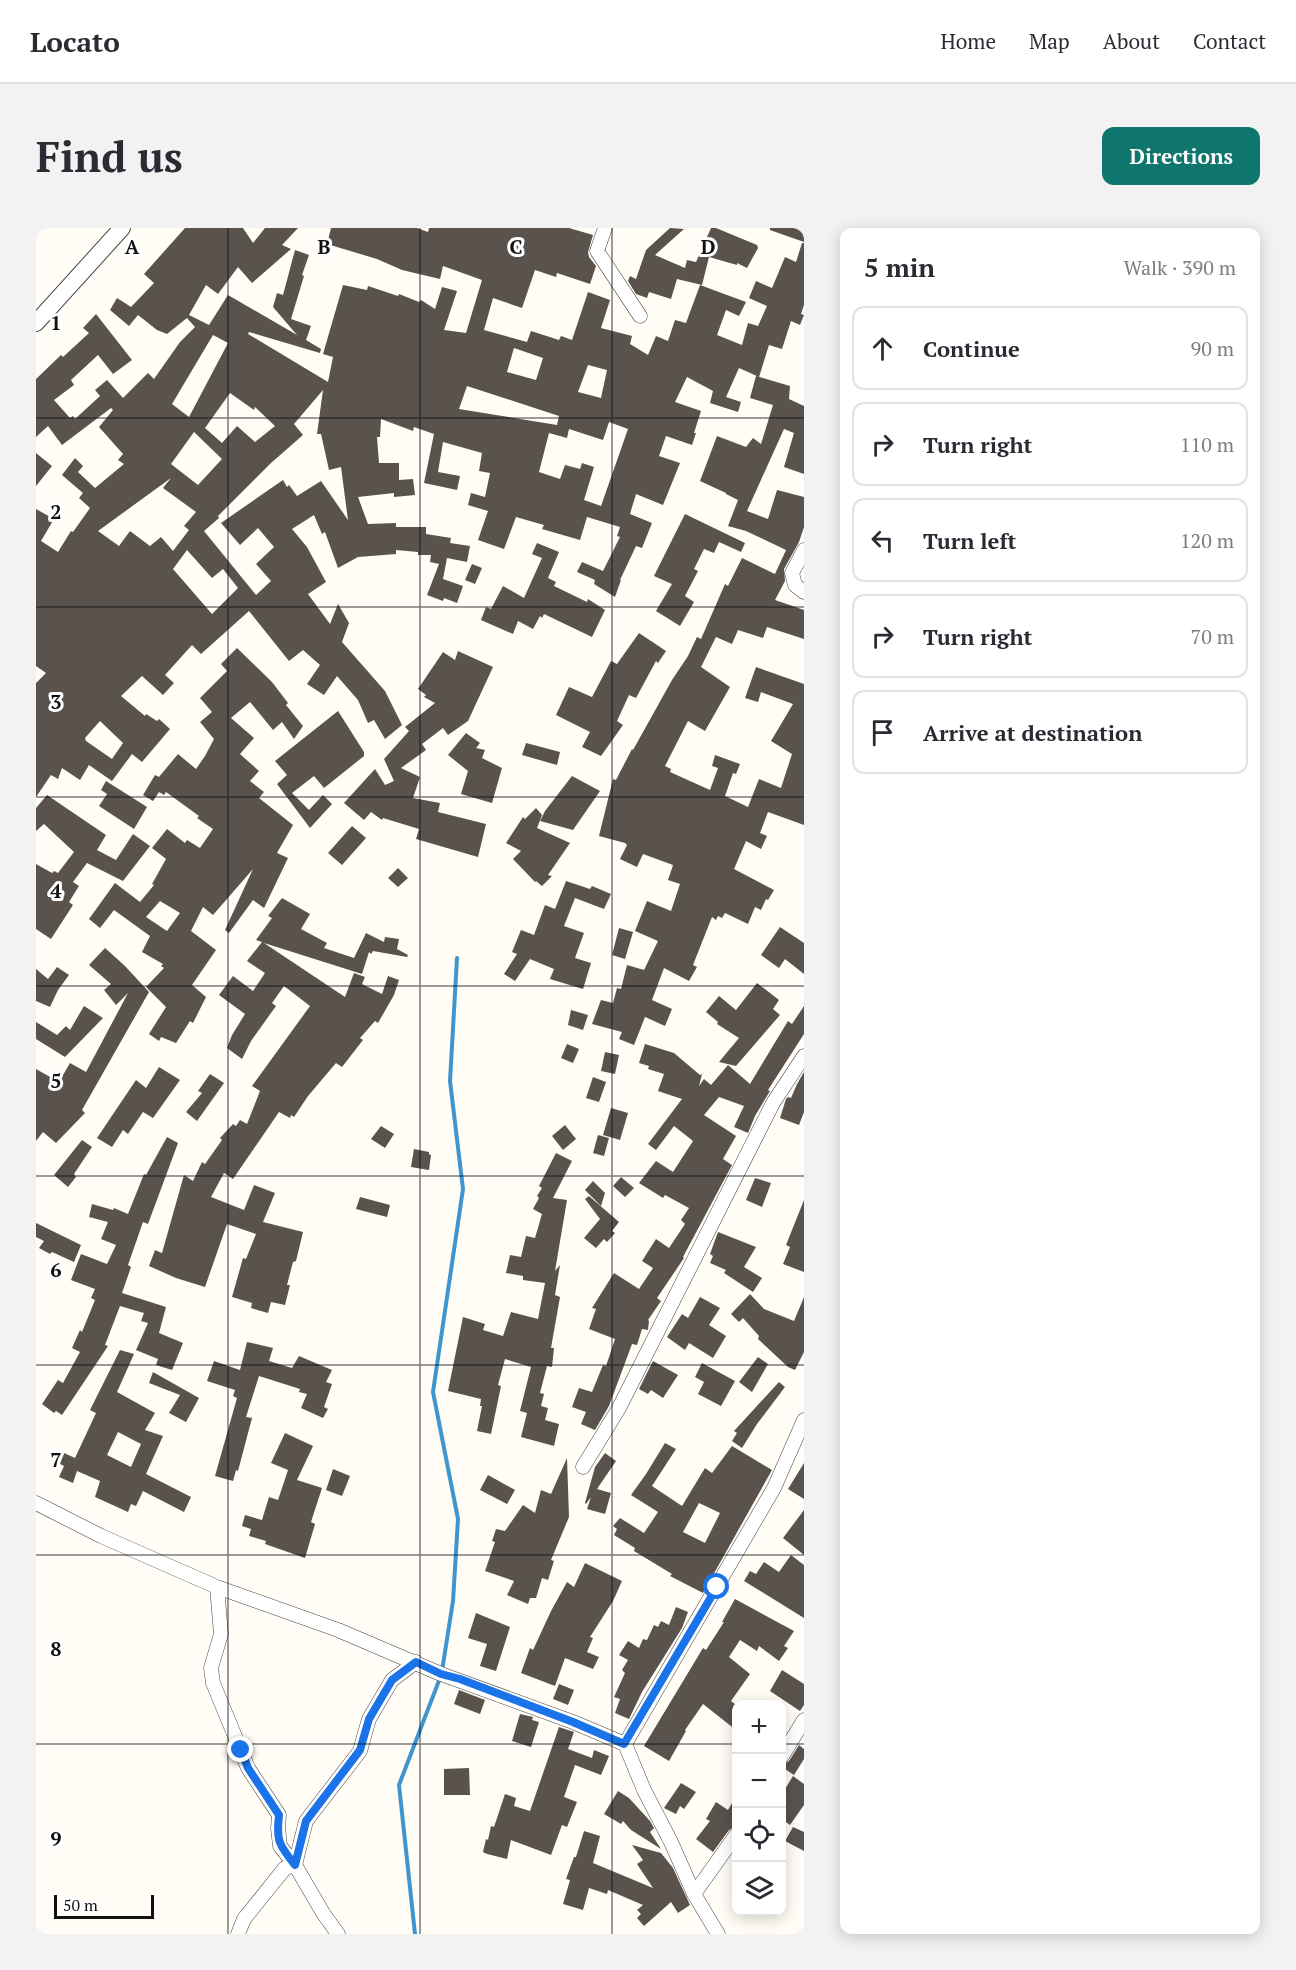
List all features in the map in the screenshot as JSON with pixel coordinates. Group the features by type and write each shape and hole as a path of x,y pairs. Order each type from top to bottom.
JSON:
{"street":[{"path":"36,322 122,228"},
{"path":"605,228 597,251 640,316"},
{"path":"804,550 792,573 795,585 804,592"},
{"path":"583,1467 619,1408 773,1103 804,1056"},
{"path":"624,1744 774,1488 804,1420"},
{"path":"36,1503 101,1536 217,1587 338,1630 441,1674 573,1722 624,1744 694,1894 718,1934"},
{"path":"217,1587 221,1634 211,1668 213,1683 248,1768 279,1815 280,1846 295,1865 323,1913 339,1934"},
{"path":"295,1865 306,1821 360,1750 369,1719 392,1680 416,1662"},
{"path":"783,1754 804,1720"},
{"path":"694,1894 732,1841"},
{"path":"238,1934 244,1919 285,1868 295,1865"}],"building":[{"path":"185,228 243,228 253,243 265,228 298,228 282,245 291,249 252,283 238,267 218,294 206,285 189,315 209,325 228,295 297,335 273,307 277,293 283,295 295,250 309,255 291,319 311,326 306,340 321,349 320,353 249,332 248,334 328,382 333,357 323,354 343,285 367,290 368,286 398,296 399,294 419,302 421,300 435,309 442,287 457,291 444,330 466,333 482,280 443,266 440,279 402,270 377,259 327,244 331,228 417,228 428,232 429,228 569,228 593,235 588,252 596,266 590,284 557,273 556,277 535,270 522,308 493,298 484,330 527,342 531,331 559,340 561,336 572,340 588,292 610,300 601,328 632,336 630,344 648,355 656,336 668,341 675,320 686,323 700,285 746,302 739,316 726,310 717,335 742,345 748,323 758,326 767,306 749,298 756,281 772,288 785,257 796,262 802,243 804,243 804,305 801,314 804,315 800,325 791,321 782,349 769,345 759,377 739,368 726,397 741,402 738,412 710,403 713,391 687,377 675,402 701,411 694,433 696,433 692,445 666,436 659,456 680,463 663,505 636,494 630,514 652,523 642,548 636,546 620,580 615,597 594,584 595,580 577,572 582,562 603,571 620,537 617,536 620,527 587,517 580,540 542,529 544,525 516,517 504,549 478,540 488,511 468,505 471,493 485,497 490,473 479,471 482,453 443,442 438,472 460,476 457,490 424,483 434,434 414,427 413,431 381,419 380,437 377,437 379,463 399,463 399,480 413,479 415,495 394,497 394,493 358,497 368,524 396,523 396,527 426,527 426,534 451,538 450,543 470,546 467,562 447,558 443,579 463,586 457,603 427,595 439,564 430,562 431,555 418,555 418,552 396,550 396,554 358,557 338,568 325,532 322,534 314,515 292,529 307,547 326,582 308,594 330,624 338,604 349,623 342,642 385,691 402,725 385,739 374,720 368,723 358,700 337,676 324,695 307,684 320,665 303,650 289,661 249,611 201,654 192,645 165,675 174,683 163,695 142,676 121,696 145,716 146,714 157,721 159,719 170,729 142,762 132,754 112,781 89,765 80,780 62,768 58,779 51,775 36,797 36,683 46,673 36,666 36,509 54,519 41,541 58,552 71,531 73,532 90,508 79,498 83,493 62,475 75,458 83,466 78,472 95,488 124,464 118,460 123,454 99,427 113,410 111,408 62,445 48,426 36,437 36,379 89,333 83,328 96,314 132,360 113,374 98,355 71,380 74,385 54,400 70,418 73,416 75,419 100,396 95,390 107,380 123,398 148,373 154,379 180,342 195,327 187,318 167,334 157,330 138,315 129,326 110,310 117,298 131,307 154,283 144,274","holes":["213,335 228,343 189,417 172,404","514,348 543,358 536,380 507,372","588,365 607,370 601,398 578,392","467,386 559,416 557,425 459,409","323,390 317,434 321,434 329,470 341,467 348,520 321,481 297,496 283,480 221,523 240,545 258,528 274,547 256,564 271,581 256,595 204,531 271,463 303,435 294,424","230,393 254,410 255,407 275,426 255,442 237,426 222,443 205,428","609,422 628,429 601,506 584,500 594,467 582,463 580,469 565,465 560,479 539,472 549,433 567,438 569,429 603,440","194,432 222,459 198,485 171,464","171,478 163,488 196,512 184,526 189,530 173,551 161,537 150,546 130,531 119,546 98,531","187,550 212,578 223,569 238,588 212,614 173,569","100,721 123,743 112,759 85,738"]},
{"path":"670,228 684,229 655,255 685,268 687,260 696,262 711,228 757,245 758,248 747,268 737,263 737,265 709,257 702,285 677,279 671,299 649,292 647,298 636,294 628,281 630,276 636,279 646,250"},
{"path":"770,228 804,228 804,242 770,230"},
{"path":"756,376 790,386 789,399 804,406 804,474 784,467 794,433 784,429 747,511 768,519 777,490 804,497 804,527 799,542 784,569 785,581 775,600 804,610 804,639 767,627 763,638 738,630 732,644 716,637 701,667 730,687 705,731 688,721 665,766 671,769 670,772 710,790 718,768 712,766 715,755 740,764 736,774 733,773 725,796 748,807 759,779 781,788 792,754 771,741 793,704 761,692 758,702 745,698 756,667 804,684 804,825 768,812 760,833 767,836 761,849 746,841 734,869 774,890 768,900 766,899 761,910 755,907 748,924 725,913 722,918 718,916 716,920 712,917 693,965 697,967 689,981 664,968 652,1000 672,1009 665,1026 645,1017 634,1045 619,1039 622,1032 592,1024 601,1000 613,1003 617,988 621,989 627,965 644,970 658,941 635,931 647,901 671,911 680,884 668,880 673,865 643,854 637,867 620,859 627,845 625,843 599,836 613,779 616,780 697,637 701,639 725,584 728,586 742,558 775,574 786,550 746,531 728,526 738,500 700,481 717,436 746,447 753,438 761,444 773,405 750,398"},
{"path":"36,453 52,466 36,486"},
{"path":"685,514 745,543 741,552 719,542 714,553 704,549 694,569 698,571 685,596 694,602 680,626 656,611 672,584 654,576"},
{"path":"537,543 559,552 548,578 556,582 554,586 587,602 588,599 605,610 592,637 544,614 542,618 540,616 533,629 518,621 513,634 481,620 486,607 491,609 503,586 524,598 542,558 532,554"},
{"path":"472,564 482,568 475,584 465,580"},
{"path":"639,633 666,651 658,663 656,661 636,698 629,695 617,721 623,725 601,756 582,747 590,732 556,715 569,687 592,697 611,661 617,664"},
{"path":"237,648 272,682 288,703 286,705 303,726 294,739 282,722 273,730 250,702 231,718 254,738 240,754 259,771 250,781 264,792 259,798 293,825 277,853 288,858 264,908 253,900 229,933 225,930 253,869 213,915 203,907 191,931 216,950 192,985 206,997 193,1023 190,1021 176,1043 161,1037 159,1041 149,1034 166,1007 146,987 164,968 161,966 163,964 142,952 150,936 114,910 100,928 89,919 115,883 140,902 154,885 152,884 166,859 152,848 167,829 185,843 187,840 200,848 213,829 166,792 164,795 159,792 153,801 143,795 155,775 159,777 178,754 196,769 205,756 214,739 200,722 212,712 200,698 227,671 221,664","holes":["160,901 180,913 167,931 146,917"]},
{"path":"458,651 493,667 468,721 448,735 443,728 422,744 426,750 401,768 420,777 413,798 440,803 438,812 486,824 478,857 416,839 419,829 383,818 382,820 371,812 364,820 344,803 375,769 385,785 394,781 384,759 409,731 405,727 435,703 424,697 426,695 418,689 443,652 455,660"},
{"path":"338,711 364,752 364,756 324,788 314,776 292,793 309,810 323,795 332,804 310,828 277,784 287,775 275,761"},
{"path":"466,733 480,743 476,748 485,750 482,758 502,768 492,803 461,794 468,771 448,755"},
{"path":"526,743 560,752 557,765 522,755"},
{"path":"572,776 600,791 573,830 540,821 545,811"},
{"path":"106,781 147,807 134,829 99,806 107,794 101,790"},
{"path":"47,795 106,835 97,850 116,860 133,834 150,846 123,881 87,863 73,882 79,886 69,902 73,905 51,939 36,929 36,864 52,873 54,871 58,873 74,852 44,824 36,831 36,808"},
{"path":"536,808 542,815 537,828 570,843 548,875 552,876 542,886 535,882 513,859 521,851 506,843 523,817 525,819"},
{"path":"352,826 366,838 342,865 328,853"},
{"path":"398,868 408,878 398,887 388,878"},
{"path":"566,881 590,889 592,886 611,894 604,909 575,898 564,926 584,933 575,958 591,963 583,989 550,979 554,969 530,959 515,981 504,974 517,954 512,952 521,930 534,935 545,905 555,909"},
{"path":"282,898 310,914 301,929 327,943 324,948 354,958 366,933 384,942 385,937 399,939 397,949 408,955 407,957 369,952 362,974 264,943 345,997 354,973 365,977 362,984 382,994 388,976 399,980 394,995 378,1023 375,1021 360,1038 363,1040 342,1067 336,1063 308,1096 294,1117 291,1115 290,1118 279,1112 233,1179 224,1173 211,1197 244,1210 254,1185 275,1193 263,1222 303,1232 287,1285 290,1285 285,1305 271,1302 268,1313 251,1308 252,1303 232,1297 243,1258 246,1259 256,1234 227,1224 205,1287 149,1266 155,1250 162,1253 184,1175 193,1181 202,1162 205,1164 222,1140 220,1138 233,1124 236,1126 240,1120 247,1124 260,1091 252,1086 310,1006 284,986 272,1003 276,1006 251,1041 242,1059 227,1048 245,1014 219,995 233,976 253,991 265,973 247,961 262,942 256,940 272,918 268,916"},
{"path":"780,927 804,943 804,974 785,959 779,968 761,955"},
{"path":"619,928 633,932 625,959 612,955"},
{"path":"105,948 149,992 82,1110 85,1113 56,1143 43,1132 36,1141 36,1069 59,1082 70,1063 86,1072 128,993 116,1005 104,990 111,984 89,965"},
{"path":"57,967 69,975 58,990 50,1007 36,1001 36,969 48,979"},
{"path":"757,983 779,1000 773,1009 780,1015 736,1066 719,1062 739,1038 717,1024 718,1022 706,1012 719,996 736,1010"},
{"path":"84,1006 103,1018 65,1057 36,1039 36,1022 57,1035 66,1026 70,1030"},
{"path":"804,1006 804,1034 768,1090 770,1091 748,1133 734,1127 744,1106 719,1097 704,1115 736,1136 723,1159 732,1165 684,1258 657,1298 661,1301 648,1320 648,1330 642,1329 637,1345 632,1344 609,1406 595,1430 581,1424 586,1412 572,1407 579,1388 592,1392 603,1365 606,1366 615,1339 589,1329 596,1309 592,1308 614,1273 639,1289 653,1268 642,1261 656,1239 669,1248 685,1224 681,1220 689,1208 665,1195 663,1198 639,1183 656,1161 673,1172 693,1141 674,1126 656,1150 648,1144 682,1099 658,1091 664,1074 648,1069 649,1066 639,1063 645,1044 674,1053 700,1075 702,1074 699,1086 704,1079 711,1085 728,1065 750,1084 788,1021 792,1024"},
{"path":"571,1010 588,1015 583,1030 568,1025"},
{"path":"567,1044 579,1049 573,1063 561,1058"},
{"path":"605,1052 619,1055 615,1074 601,1071"},
{"path":"159,1067 180,1080 153,1118 143,1112 128,1134 123,1130 112,1147 97,1138 136,1080 146,1088"},
{"path":"804,1072 804,1112 799,1125 780,1118 786,1099 791,1098"},
{"path":"210,1074 224,1083 197,1121 186,1112 202,1093 198,1091"},
{"path":"593,1077 606,1082 599,1102 586,1098"},
{"path":"611,1108 628,1113 620,1140 603,1135"},
{"path":"565,1125 576,1139 563,1150 552,1136"},
{"path":"381,1126 394,1134 385,1148 371,1139"},
{"path":"598,1135 609,1138 604,1156 593,1153"},
{"path":"167,1137 178,1143 148,1224 143,1222 128,1265 131,1267 122,1293 166,1307 159,1333 183,1343 172,1370 156,1365 158,1359 136,1350 148,1323 141,1321 144,1313 120,1306 105,1345 108,1346 62,1415 56,1411 54,1413 42,1404 58,1380 63,1383 80,1352 72,1348 80,1330 82,1332 95,1300 91,1298 95,1289 71,1280 81,1254 107,1264 116,1245 101,1239 108,1222 89,1217 92,1204 113,1210 114,1208 128,1214 144,1174 146,1175"},
{"path":"82,1140 92,1147 68,1187 54,1175"},
{"path":"414,1149 429,1152 431,1155 429,1170 411,1167"},
{"path":"556,1153 572,1161 553,1198 567,1200 555,1271 560,1265 555,1295 560,1297 551,1348 554,1348 552,1367 547,1366 540,1393 544,1394 541,1406 548,1408 545,1420 559,1424 554,1446 521,1437 527,1413 520,1411 531,1367 505,1359 498,1385 501,1386 491,1434 477,1431 482,1406 480,1406 481,1399 448,1391 463,1317 485,1324 483,1330 503,1336 511,1312 538,1319 545,1283 523,1280 523,1276 506,1273 510,1255 521,1257 526,1236 535,1238 542,1214 533,1209 542,1188 539,1186"},
{"path":"621,1177 634,1188 625,1197 613,1186"},
{"path":"755,1178 771,1183 762,1207 746,1200"},
{"path":"593,1181 605,1193 601,1206 585,1190"},
{"path":"589,1196 619,1222 612,1231 615,1233 607,1242 604,1239 596,1248 584,1238 600,1219 585,1199"},
{"path":"360,1197 390,1205 387,1217 356,1209"},
{"path":"804,1200 804,1272 783,1264 790,1247 786,1245"},
{"path":"36,1223 81,1245 74,1262 39,1248 44,1241 36,1237"},
{"path":"718,1232 756,1247 744,1267 762,1278 753,1292 724,1273 726,1270 710,1263 713,1256 710,1254"},
{"path":"750,1294 764,1309 794,1321 804,1297 804,1352 795,1370 788,1367 758,1339 759,1336 743,1318 739,1322 731,1314"},
{"path":"700,1297 720,1308 709,1325 726,1336 713,1358 689,1343 685,1350 667,1337 682,1314 688,1318"},
{"path":"247,1342 273,1348 269,1361 292,1368 299,1356 332,1370 326,1382 332,1384 324,1407 328,1409 323,1418 301,1408 307,1394 299,1392 300,1389 259,1376 246,1417 252,1418 238,1471 236,1470 233,1481 215,1476 237,1398 233,1396 235,1390 207,1381 214,1361 240,1370"},
{"path":"120,1350 134,1354 117,1392 155,1413 145,1430 163,1436 146,1474 191,1497 184,1512 143,1491 136,1506 131,1504 128,1512 95,1497 100,1481 77,1471 73,1483 59,1477 64,1466 60,1464 64,1453 75,1458 96,1413 90,1410","holes":["118,1432 141,1444 131,1467 107,1455"]},
{"path":"758,1357 768,1364 752,1392 739,1382"},
{"path":"653,1361 678,1375 663,1398 651,1390 648,1394 639,1389"},
{"path":"702,1363 735,1381 721,1406 698,1394 704,1382 695,1377"},
{"path":"153,1372 199,1398 186,1422 169,1413 180,1395 149,1383"},
{"path":"779,1382 785,1387 742,1448 732,1441 737,1433 734,1431"},
{"path":"285,1433 313,1446 297,1480 322,1488 311,1522 315,1524 305,1558 249,1536 251,1529 242,1526 245,1515 262,1520 269,1497 278,1500 288,1470 271,1463"},
{"path":"665,1443 676,1449 652,1486 682,1506 705,1468 712,1473 732,1446 772,1470 703,1593 670,1576 672,1574 634,1551 635,1548 614,1535 617,1529 613,1526 620,1518 644,1533 658,1512 631,1495","holes":["699,1503 720,1513 705,1543 683,1532"]},
{"path":"605,1453 616,1461 597,1489 611,1493 605,1514 587,1509 591,1497 585,1503 595,1467"},
{"path":"567,1458 569,1517 551,1560 554,1561 548,1580 542,1578 536,1598 530,1598 528,1604 507,1595 514,1581 485,1571 495,1542 492,1541 496,1529 505,1531 523,1505 535,1513 541,1490 551,1494"},
{"path":"804,1463 804,1499 788,1489"},
{"path":"333,1469 350,1476 342,1496 326,1490"},
{"path":"488,1475 515,1490 507,1504 480,1490"},
{"path":"804,1510 804,1555 783,1538"},
{"path":"791,1555 804,1565 804,1618 744,1581 750,1571 756,1574 764,1562 779,1572"},
{"path":"585,1563 622,1581 613,1601 590,1637 593,1638 587,1652 599,1657 593,1669 565,1658 555,1686 521,1673 530,1648 533,1650 567,1582 574,1587"},
{"path":"735,1599 794,1631 784,1646 788,1648 779,1661 759,1646 757,1651 740,1640 729,1657 750,1674 731,1701 732,1727 703,1704 685,1730 669,1761 644,1746 703,1648 706,1650 724,1622 722,1622"},
{"path":"676,1607 688,1612 682,1628 642,1692 629,1719 615,1713 620,1699 614,1697 625,1673 622,1670 628,1660 619,1655 628,1641 639,1648 643,1639 647,1640 654,1625 658,1627 661,1621 669,1625"},
{"path":"476,1613 510,1627 496,1671 480,1666 487,1644 468,1638"},
{"path":"782,1670 804,1684 804,1705 800,1711 770,1691"},
{"path":"559,1684 574,1690 568,1705 553,1699"},
{"path":"459,1690 485,1700 480,1714 454,1704"},
{"path":"520,1714 533,1717 532,1720 539,1722 531,1747 512,1741"},
{"path":"559,1727 574,1732 568,1749 592,1758 594,1750 609,1756 601,1775 575,1765 564,1797 577,1802 567,1827 562,1825 551,1855 511,1840 507,1859 483,1852 486,1839 488,1840 491,1826 494,1827 505,1794 516,1798 514,1806 530,1811"},
{"path":"799,1745 804,1749 804,1759 794,1775 786,1770 786,1763"},
{"path":"469,1768 470,1795 444,1795 444,1769"},
{"path":"793,1776 804,1784 804,1805 790,1825 786,1822 786,1787"},
{"path":"681,1783 696,1792 684,1809 680,1806 676,1814 664,1808"},
{"path":"618,1791 629,1798 650,1821 654,1828 650,1832 661,1849 631,1830 623,1821 621,1824 604,1814"},
{"path":"716,1802 728,1810 732,1803 732,1828 713,1852 696,1839 710,1821 706,1819"},
{"path":"793,1827 804,1832 804,1851 786,1842"},
{"path":"584,1831 600,1836 593,1863 653,1888 637,1864 643,1860 632,1845 661,1853 673,1868 690,1905 678,1913 671,1902 644,1926 637,1918 641,1914 637,1910 643,1905 608,1890 607,1894 589,1888 583,1910 563,1904 570,1880 566,1879"}],"waterway":[{"path":"442,1671 453,1601 458,1519 433,1392 463,1189 450,1081 457,958"},
{"path":"415,1934 399,1785 440,1678"}],"route":[{"path":"241,1750 248,1768 279,1815 280,1846 295,1865 306,1821 360,1750 369,1719 392,1680 416,1662 441,1674 573,1722 624,1744 717,1587"}]}
